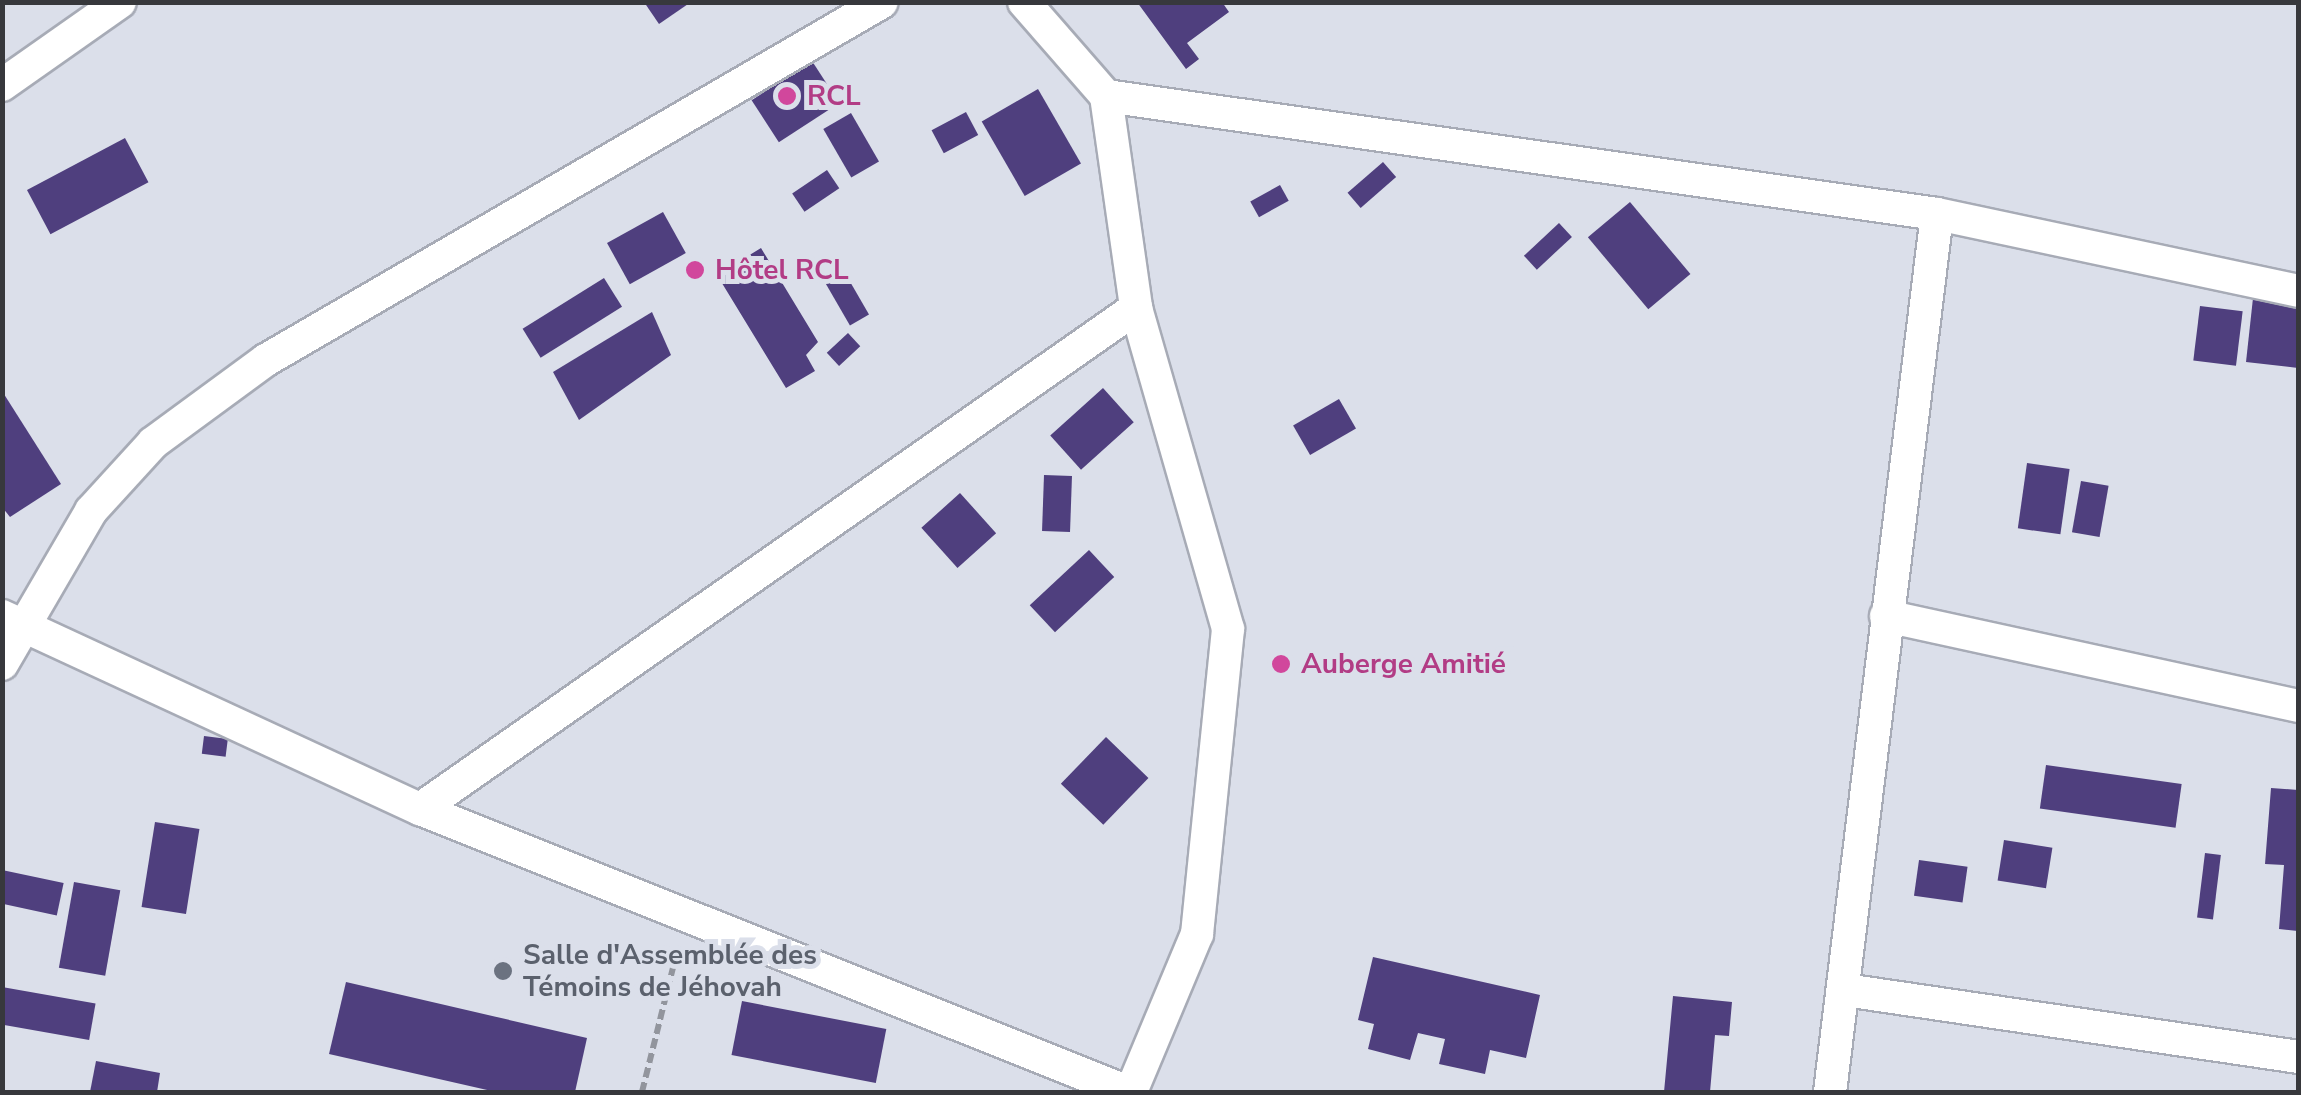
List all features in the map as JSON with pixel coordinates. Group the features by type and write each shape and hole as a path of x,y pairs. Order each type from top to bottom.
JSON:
{"street":[{"path":"2,85 120,2"},
{"path":"2,664 12,621 91,511 152,443 238,381 882,2"},
{"path":"12,621 420,810 687,912 1130,1092 1198,934 1228,629 1136,308 1106,96 1024,2"},
{"path":"1106,96 1936,214 2298,291"},
{"path":"1830,1092 1936,214"},
{"path":"420,810 1136,308"},
{"path":"1886,616 2298,706"},
{"path":"1845,990 2298,1057"}],"path":[{"path":"642,1092 687,912"}],"building":[{"path":"644,2 691,2 659,24"},
{"path":"1137,2 1222,2 1229,12 1187,43 1199,59 1186,69"},
{"path":"812,61 839,103 779,142 752,100"},
{"path":"1038,89 1081,163 1025,196 982,122"},
{"path":"966,112 978,135 944,153 932,130"},
{"path":"851,113 879,161 851,177 823,129"},
{"path":"125,138 148,182 50,234 27,190"},
{"path":"1383,162 1396,177 1361,208 1348,193"},
{"path":"827,170 839,188 804,212 792,193"},
{"path":"1280,185 1289,201 1259,217 1250,201"},
{"path":"1630,202 1690,274 1648,309 1588,237"},
{"path":"663,212 686,253 630,284 607,243"},
{"path":"1559,223 1572,237 1537,270 1524,256"},
{"path":"761,248 818,342 806,355 815,371 786,388 717,275"},
{"path":"845,273 869,315 850,326 826,284"},
{"path":"604,278 622,307 541,358 523,329"},
{"path":"2253,298 2298,303 2298,368 2246,362"},
{"path":"2200,306 2243,311 2236,366 2193,361"},
{"path":"652,312 671,355 579,420 553,372"},
{"path":"848,333 860,346 839,366 827,353"},
{"path":"1103,388 1134,422 1081,470 1050,436"},
{"path":"2,391 61,484 10,517 2,507"},
{"path":"1339,399 1356,428 1310,455 1293,426"},
{"path":"2027,463 2070,469 2060,534 2018,528"},
{"path":"1044,475 1072,476 1070,532 1042,531"},
{"path":"2081,481 2109,486 2100,537 2072,532"},
{"path":"960,493 996,533 957,568 921,528"},
{"path":"1089,550 1114,577 1055,632 1030,605"},
{"path":"204,736 228,739 226,757 202,754"},
{"path":"1106,737 1148,778 1103,825 1061,784"},
{"path":"2046,765 2182,784 2176,828 2040,809"},
{"path":"2271,788 2298,790 2298,931 2279,929 2284,865 2265,864"},
{"path":"155,822 199,829 186,914 142,907"},
{"path":"2004,840 2052,848 2046,888 1998,880"},
{"path":"2205,853 2221,855 2213,919 2197,918"},
{"path":"1919,860 1968,867 1963,902 1914,896"},
{"path":"2,870 64,883 57,915 2,904"},
{"path":"74,882 120,890 105,976 59,968"},
{"path":"1373,957 1540,995 1526,1058 1490,1050 1485,1074 1439,1064 1445,1039 1418,1033 1410,1060 1368,1049 1374,1024 1358,1020"},
{"path":"346,982 587,1038 575,1092 496,1092 329,1054"},
{"path":"2,987 96,1003 89,1040 2,1025"},
{"path":"1673,996 1732,1002 1729,1036 1715,1035 1710,1092 1664,1092"},
{"path":"742,1001 886,1029 876,1083 732,1055"},
{"path":"96,1061 160,1073 157,1092 90,1092"}],"place":[{"name":"RCL","path":"787,96"},
{"name":"Hôtel RCL","path":"695,270"},
{"name":"Auberge Amitié","path":"1281,664"},
{"name":"Salle d'Assemblée des Témoins de Jéhovah","path":"503,971"}]}
